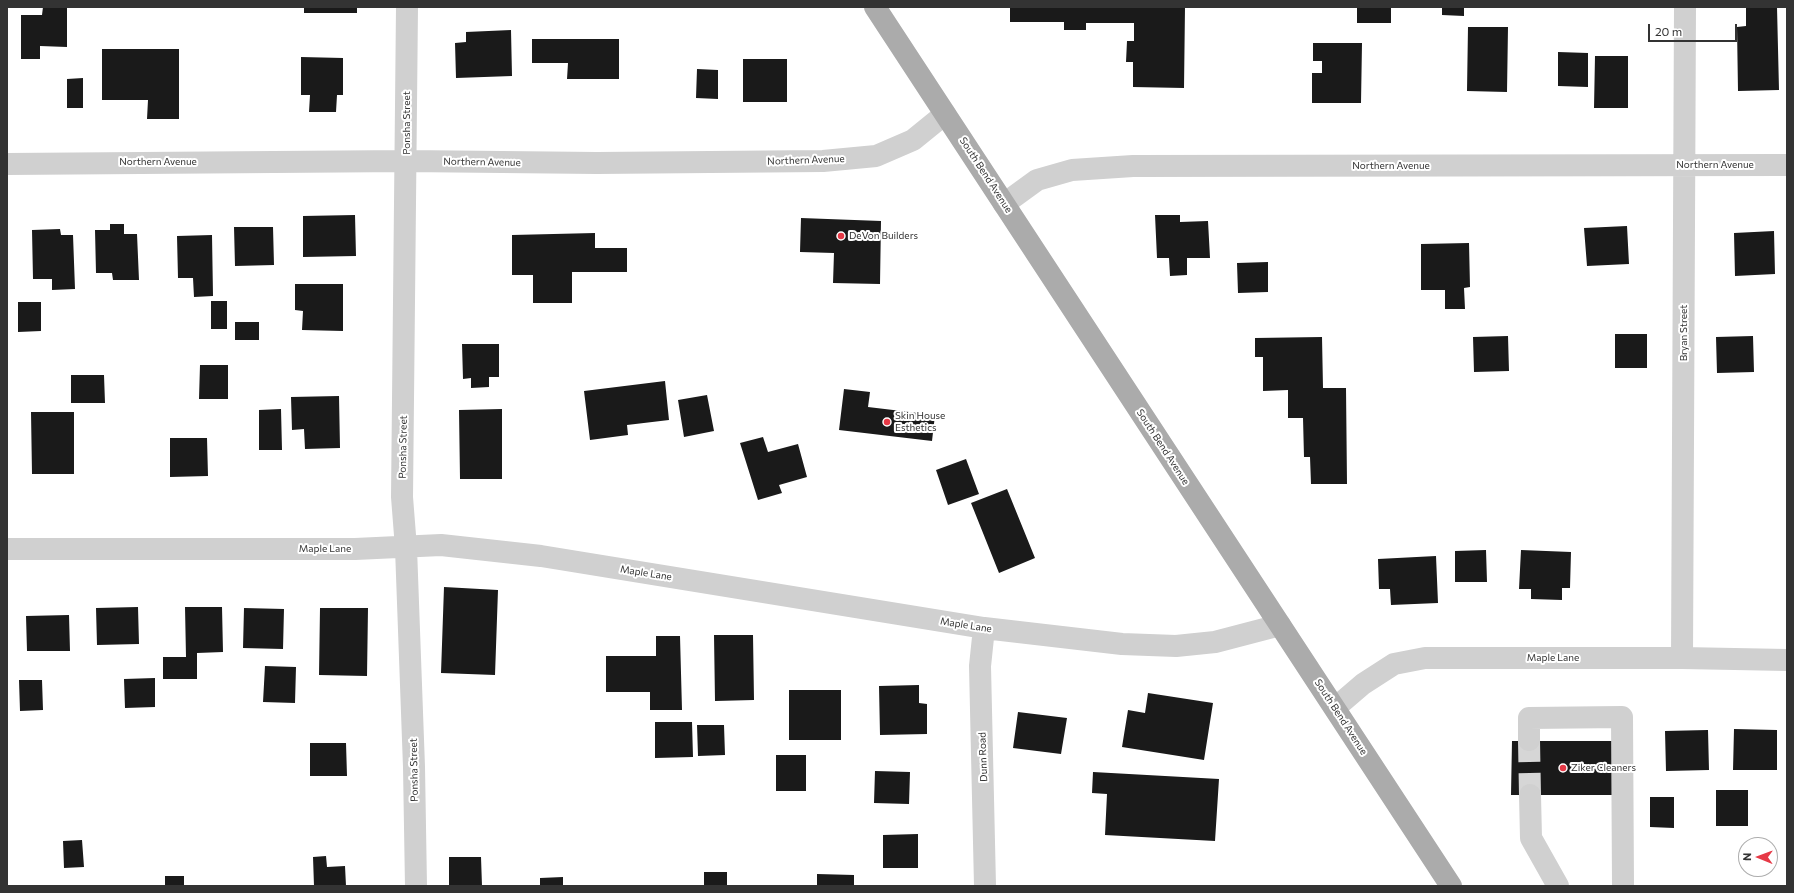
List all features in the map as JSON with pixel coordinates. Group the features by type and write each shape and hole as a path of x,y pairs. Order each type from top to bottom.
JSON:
{"main road":[{"name":"South Bend Avenue","path":"875,7 1451,886"}],"street":[{"name":"Ponsha Street","path":"407,7 402,497 406,548 414,767 416,886"},
{"name":"Bryan Street","path":"1682,658 1685,7"},
{"name":"Northern Avenue","path":"7,164 406,161 597,163 823,161 876,156 913,140 945,114"},
{"name":"Northern Avenue","path":"1004,204 1037,180 1072,170 1123,167 1787,166"},
{"name":"Maple Lane","path":"7,549 354,549 406,548 441,545 541,556 984,628 1122,644 1176,646 1216,642 1280,625"},
{"name":"Dunn Road","path":"984,628 980,666 985,886"},
{"name":"Maple Lane","path":"1335,708 1363,684 1394,664 1425,658 1682,658 1787,660"},
{"path":"1529,740 1529,718 1622,717 1623,885"},
{"path":"1530,795 1531,838 1558,886"}],"building":[{"path":"43,7 67,7 67,47 40,46 40,59 21,59 21,15 42,15"},
{"path":"304,7 357,7 357,13 304,13"},
{"path":"1010,7 1185,7 1184,88 1133,87 1133,62 1126,62 1127,41 1134,41 1134,23 1086,23 1086,30 1064,30 1064,22 1010,22"},
{"path":"1357,7 1391,7 1391,23 1357,23"},
{"path":"1442,7 1464,7 1464,16 1442,15"},
{"path":"1746,7 1777,7 1779,90 1738,91 1737,27 1746,26"},
{"path":"1468,27 1508,27 1507,92 1467,91"},
{"path":"511,30 512,76 456,78 455,43 466,42 466,32"},
{"path":"532,39 619,39 619,79 567,79 568,63 532,63"},
{"path":"1313,43 1362,43 1361,103 1312,103 1312,73 1322,73 1322,61 1313,61"},
{"path":"102,49 179,49 179,119 147,119 148,100 102,100"},
{"path":"1558,52 1588,53 1588,87 1558,86"},
{"path":"1595,56 1628,56 1628,108 1594,108"},
{"path":"301,57 343,58 343,95 337,95 336,112 309,112 310,95 301,95"},
{"path":"743,59 787,59 787,102 743,102"},
{"path":"697,69 718,70 718,99 696,98"},
{"path":"83,78 83,108 67,108 67,79"},
{"path":"355,215 356,256 303,257 303,216"},
{"path":"1155,215 1180,215 1180,222 1208,221 1210,258 1187,258 1187,275 1170,276 1169,258 1157,258"},
{"name":"DeVon Builders","path":"801,218 881,221 880,284 833,283 834,253 800,252"},
{"path":"110,224 124,224 124,234 137,234 139,280 113,280 112,273 96,273 95,230 110,230"},
{"path":"1627,226 1629,264 1587,266 1584,228"},
{"path":"234,227 273,227 274,265 235,266"},
{"path":"60,229 61,235 73,235 75,289 52,290 52,279 33,279 32,230"},
{"path":"1774,231 1775,274 1735,276 1734,233"},
{"path":"595,233 595,248 627,248 627,272 572,272 572,303 533,303 533,275 512,275 512,235"},
{"path":"212,235 213,296 194,297 193,278 178,278 177,236"},
{"path":"1469,243 1470,287 1464,288 1465,309 1445,309 1445,290 1421,290 1421,244"},
{"path":"1268,262 1268,292 1238,293 1237,263"},
{"path":"295,284 343,284 343,331 302,330 303,311 295,310"},
{"path":"211,301 227,301 227,329 211,329"},
{"path":"18,302 41,302 41,331 18,332"},
{"path":"235,322 259,322 259,340 235,340"},
{"path":"1615,334 1647,334 1647,368 1615,368"},
{"path":"1508,336 1509,371 1474,372 1473,337"},
{"path":"1753,336 1754,372 1717,373 1716,337"},
{"path":"1322,337 1323,388 1346,388 1347,484 1311,484 1310,457 1304,457 1303,418 1288,418 1288,390 1263,391 1263,357 1255,357 1255,338"},
{"path":"462,344 499,344 499,377 489,377 489,387 471,388 471,378 463,379"},
{"path":"200,365 228,365 228,399 199,399"},
{"path":"71,375 104,375 105,403 71,403"},
{"path":"665,381 669,420 627,425 628,435 590,440 584,391"},
{"name":"Skin House Esthetics","path":"844,389 870,392 868,407 935,415 932,441 839,430"},
{"path":"707,395 714,431 684,437 678,400"},
{"path":"339,396 340,448 305,449 304,429 292,430 291,397"},
{"path":"281,409 282,450 259,450 259,410"},
{"path":"502,409 502,479 460,479 459,410"},
{"path":"31,412 74,412 74,474 32,474"},
{"path":"763,437 768,452 798,444 807,477 779,485 782,493 758,500 740,443"},
{"path":"170,438 207,438 208,476 170,477"},
{"path":"966,459 979,494 948,505 936,470"},
{"path":"1007,489 1035,558 999,573 971,503"},
{"path":"1486,550 1487,582 1455,582 1455,551"},
{"path":"1521,550 1571,552 1570,588 1562,588 1562,600 1531,599 1531,589 1519,589"},
{"path":"1436,556 1438,603 1391,605 1390,589 1379,589 1378,559"},
{"path":"444,587 498,590 495,675 441,673"},
{"path":"138,607 139,644 97,645 96,608"},
{"path":"185,607 222,607 223,652 197,653 197,679 163,679 163,657 186,657"},
{"path":"244,608 284,609 283,649 243,648"},
{"path":"320,608 368,608 367,676 319,675"},
{"path":"69,615 70,651 27,651 26,616"},
{"path":"714,635 753,635 754,700 715,701"},
{"path":"656,636 680,636 682,710 650,710 650,692 606,692 606,656 656,656"},
{"path":"265,666 296,667 295,703 263,702"},
{"path":"155,678 155,707 125,708 124,679"},
{"path":"19,680 42,680 43,710 20,711"},
{"path":"919,685 919,703 927,704 927,734 880,735 879,686"},
{"path":"789,690 841,690 841,740 789,740"},
{"path":"1148,693 1213,703 1204,760 1122,747 1128,710 1145,713"},
{"path":"1018,712 1067,718 1061,754 1013,748"},
{"path":"655,722 692,722 693,757 655,758"},
{"path":"697,725 724,725 725,755 698,756"},
{"path":"1734,729 1777,730 1777,770 1733,770"},
{"path":"1708,730 1709,770 1666,771 1665,731"},
{"name":"Ziker Cleaners","path":"1512,741 1614,741 1613,795 1511,795"},
{"path":"310,743 346,743 347,776 310,776"},
{"path":"776,755 806,755 806,791 776,791"},
{"path":"875,771 910,772 909,804 874,803"},
{"path":"1093,772 1219,779 1215,841 1105,835 1107,794 1092,793"},
{"path":"1716,790 1748,790 1748,826 1716,826"},
{"path":"1650,797 1674,797 1674,828 1650,827"},
{"path":"918,834 918,868 883,868 883,835"},
{"path":"82,840 84,867 64,868 63,841"},
{"path":"326,856 327,867 345,866 346,886 314,886 313,857"},
{"path":"449,857 481,857 482,886 449,886"},
{"path":"704,872 727,872 727,886 704,886"},
{"path":"817,874 854,875 854,886 817,886"},
{"path":"165,876 184,876 184,886 165,886"},
{"path":"563,877 563,886 540,886 540,878"}],"tunnel":[{"path":"1529,740 1530,795"}],"place":[{"name":"DeVon Builders","path":"841,236"},
{"name":"Skin House Esthetics","path":"887,422"},
{"name":"Ziker Cleaners","path":"1563,768"}]}
